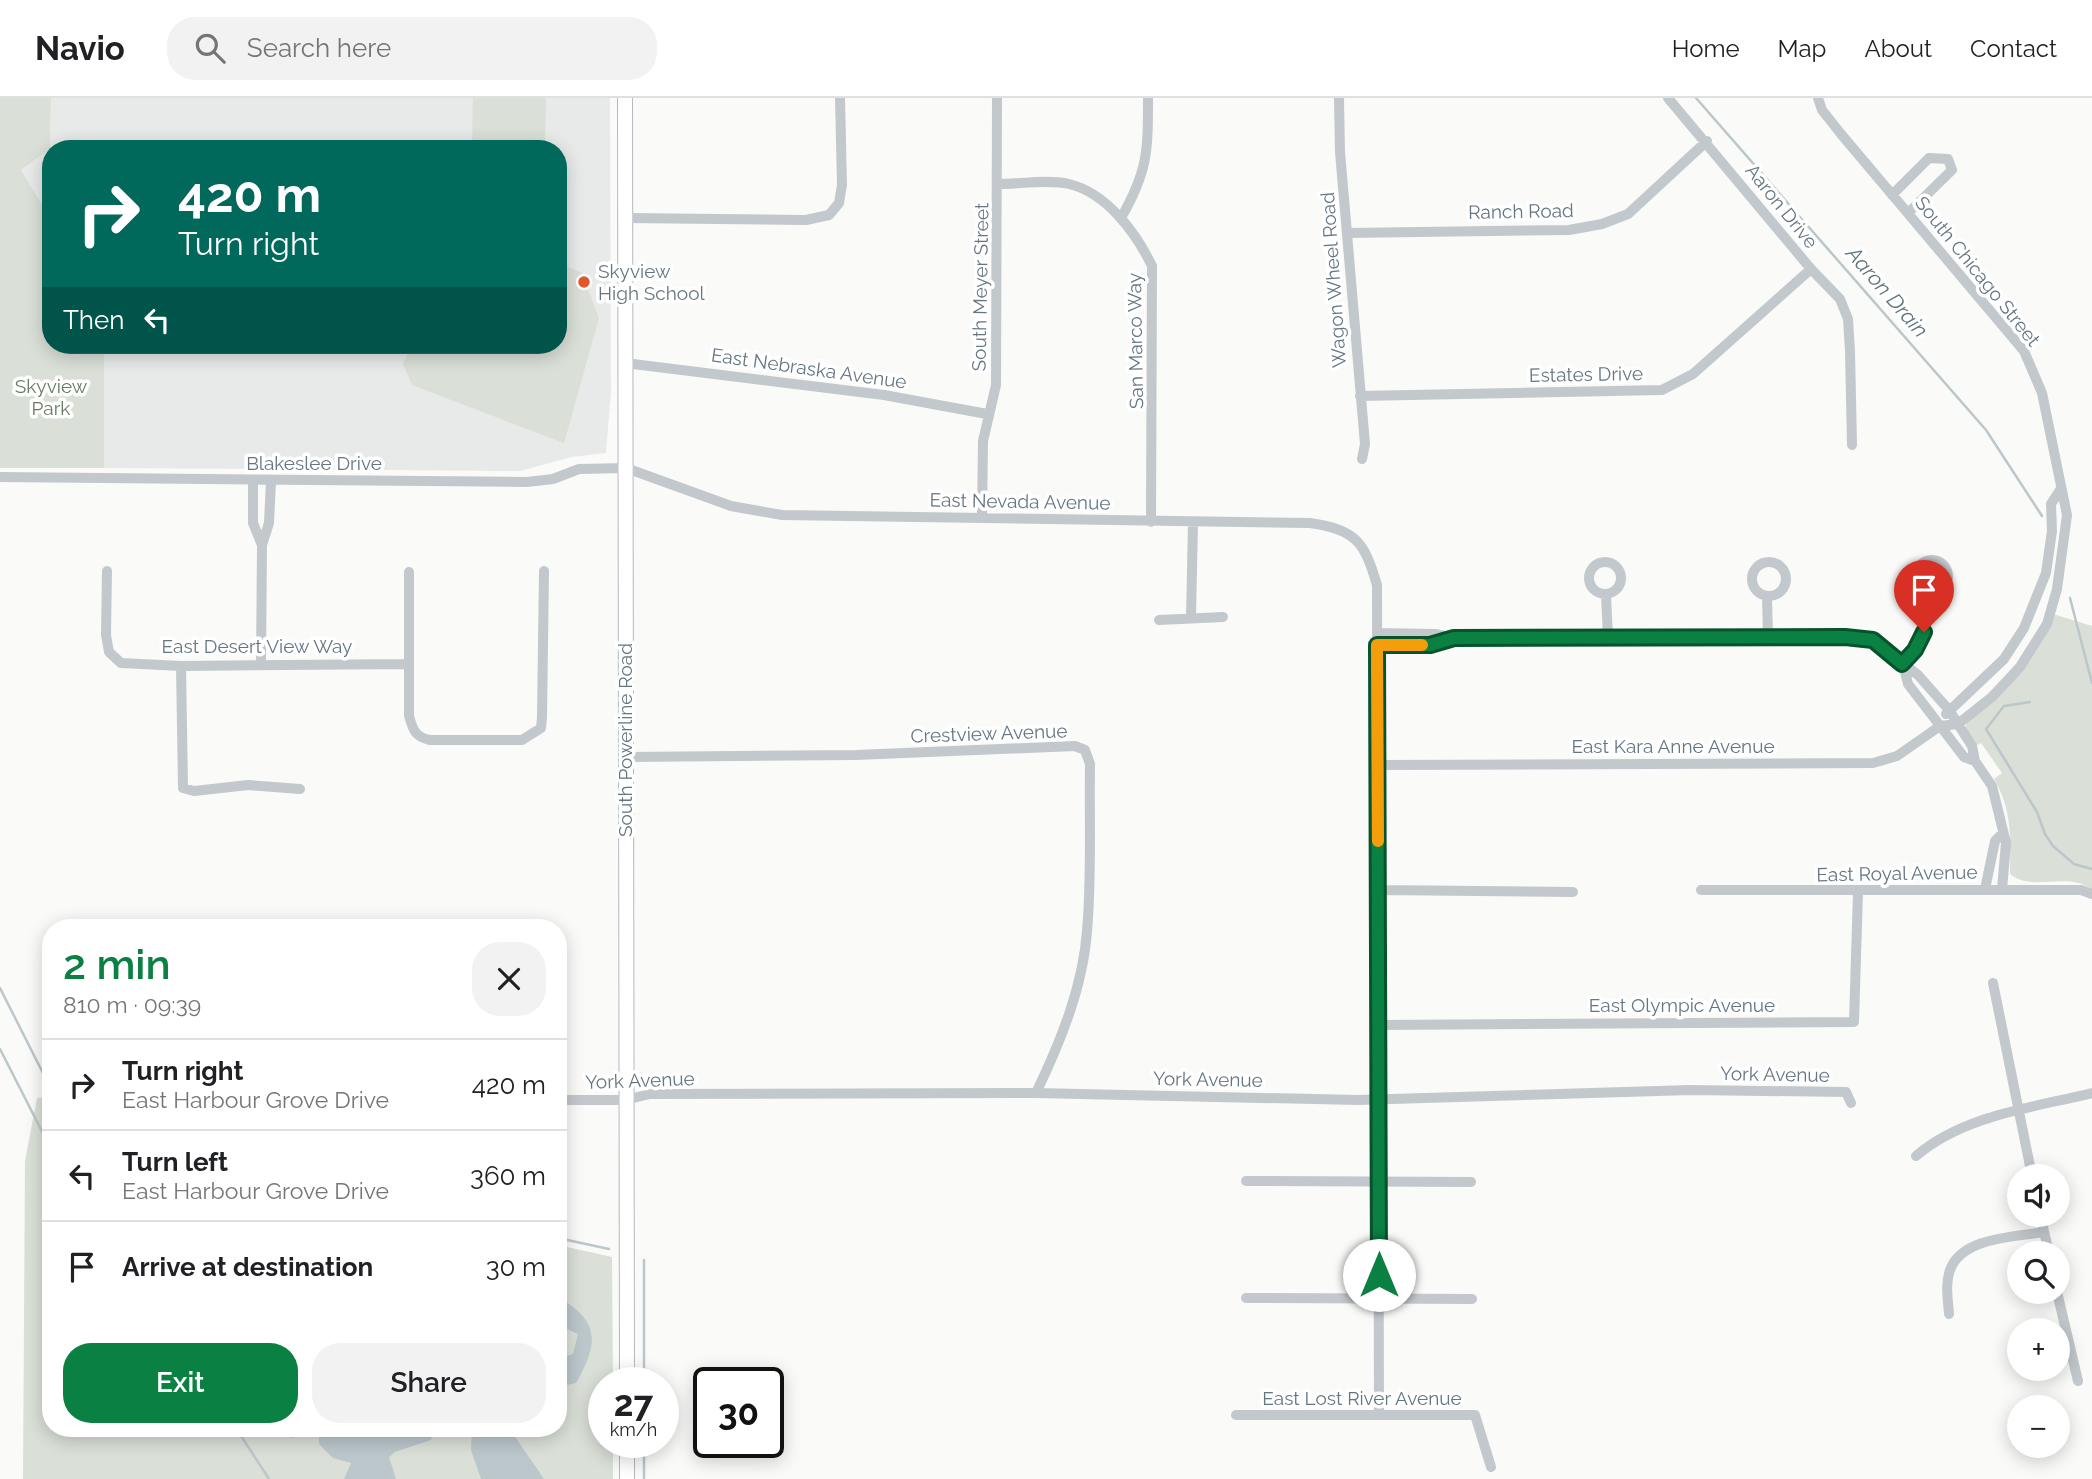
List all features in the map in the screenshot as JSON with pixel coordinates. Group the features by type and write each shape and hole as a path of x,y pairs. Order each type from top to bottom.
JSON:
{"street":[{"name":"South Powerline Road","path":"625,98 627,1367"},
{"path":"625,218 806,220 830,215 839,203 842,185 841,98"},
{"name":"South Meyer Street","path":"982,517 981,480 987,414 996,386 998,98"},
{"path":"1121,218 1138,187 1147,162 1148,98"},
{"name":"Wagon Wheel Road","path":"1339,98 1347,233 1365,444 1362,459"},
{"name":"Aaron Drive","path":"1668,98 1707,141 1811,269 1840,299 1847,319 1852,444"},
{"name":"South Chicago Street","path":"1818,98 1822,110 2024,351 2042,393 2067,515 2057,589 2047,624 2020,667 1992,697 1958,724"},
{"name":"Ranch Road","path":"1347,233 1569,230 1602,224 1628,214 1707,141"},
{"path":"1892,195 1929,158 1948,159 1952,170 1947,178 1908,213"},
{"name":"San Marco Way","path":"998,184 1068,184 1093,194 1121,218 1142,245 1152,266 1151,522"},
{"name":"Estates Drive","path":"1360,396 1662,390 1693,374 1811,269"},
{"name":"East Nebraska Avenue","path":"625,363 884,395 987,414"},
{"name":"East Nevada Avenue","path":"626,468 731,506 782,515 1310,523 1337,527 1355,537 1366,551 1377,594 1379,1415"},
{"name":"Blakeslee Drive","path":"0,477 527,482 553,479 579,469 626,468"},
{"path":"254,481 253,523 262,545"},
{"path":"261,663 262,545 269,523 271,481"},
{"name":"South Chicago Street","path":"1940,726 1949,710 1963,701 2004,659 2024,628 2046,573 2052,531 2051,504 2060,490"},
{"path":"1191,617 1193,522"},
{"path":"409,572 409,716 413,730 420,738 430,740 522,740 541,728 544,571"},
{"name":"East Desert View Way","path":"107,572 106,635 109,652 121,663 181,666 261,663 408,664"},
{"path":"1902,664 1915,650 1924,632 1933,592"},
{"path":"1606,595 1608,638"},
{"path":"1767,596 1768,637"},
{"path":"1159,620 1223,617"},
{"path":"1377,633 1435,634 1454,638 1768,637 1873,640 1918,675 1949,710 1972,746 1975,761 1992,786 2006,843 2003,890"},
{"path":"1377,645 1430,645 1454,638"},
{"path":"1902,664 1908,684 1964,757 1975,761"},
{"path":"181,666 183,788 194,791 248,785 300,789"},
{"name":"East Kara Anne Avenue","path":"1378,765 1873,763 1897,756 1940,726 1958,724"},
{"name":"Crestview Avenue","path":"625,757 856,755 1075,746 1085,750 1090,764 1087,930 1060,1042 1036,1093"},
{"path":"1985,889 1995,841 2002,834"},
{"name":"East Royal Avenue","path":"1701,890 1858,892 1985,889 2081,890 2092,894"},
{"path":"1379,890 1573,892"},
{"name":"East Olympic Avenue","path":"1379,1025 1854,1022 1858,892"},
{"path":"1993,983 2029,1164"},
{"name":"York Avenue","path":"567,1100 625,1100 650,1094 1036,1093 1379,1099 1691,1090 1846,1092 1851,1103"},
{"path":"1916,1156 1955,1129 2092,1093"},
{"path":"1246,1181 1471,1182"},
{"path":"2043,1227 2046,1241"},
{"path":"1948,1314 1951,1268 1963,1253 1995,1240 2044,1232"},
{"path":"1246,1298 1472,1299"},
{"path":"2060,1304 2078,1381"},
{"name":"East Lost River Avenue","path":"1236,1415 1475,1415 1491,1467"},
{"path":"627,1458 627,1479"}],"shaded area":[{"name":"Skyview High School","path":"51,98 610,98 611,391 606,453 572,457 520,471 104,468 104,354 567,354 567,140 50,140"},
{"name":"Skyview High School","path":"42,155 42,204 21,170"},
{"path":"567,1303 588,1324 591,1345 584,1369 576,1383 567,1385 567,1356 573,1354 578,1334 567,1329"},
{"path":"319,1437 432,1437 431,1440 395,1452 389,1457 396,1479 344,1479 351,1463 333,1458 319,1444"},
{"path":"472,1437 515,1437 544,1479 481,1479 471,1450"}],"green space":[{"name":"Skyview Park","path":"0,98 51,98 50,140 42,140 42,155 21,170 42,204 42,354 104,354 104,468 0,468"},
{"path":"473,98 546,98 545,140 472,140"},
{"path":"567,266 582,273 599,318 564,443 412,385 403,364 407,354 567,354"},
{"path":"2053,614 2092,626 2092,890 2073,882 2029,882 2010,874 2010,837 2005,802 1994,779 2002,773 1981,743 1974,747 1964,731 1969,718 1994,698"},
{"path":"42,1097 42,1437 567,1437 567,1247 612,1257 613,1367 588,1367 588,1458 613,1458 613,1479 23,1479 25,1161 37,1098"}],"waterway":[{"name":"Aaron Drain","path":"1696,98 1986,430 2042,516"},
{"name":"Aaron Drain","path":"2070,598 2092,683"},
{"path":"2030,702 2004,706 1986,729 2037,812 2045,834 2053,846 2074,864 2092,869"},
{"path":"0,988 42,1071"},
{"path":"0,1049 42,1131"},
{"path":"567,1240 609,1249"},
{"path":"644,1260 644,1367"},
{"path":"242,1437 269,1479"},
{"path":"644,1458 644,1479"}],"slow traffic":[{"path":"1378,841 1377,645 1422,645"}],"place":[{"name":"Skyview High School","path":"584,282"}],"route":[{"path":"1379,1275 1377,645 1430,645 1454,638 1845,637 1873,640 1884,646 1902,664 1915,650 1924,632"}]}
